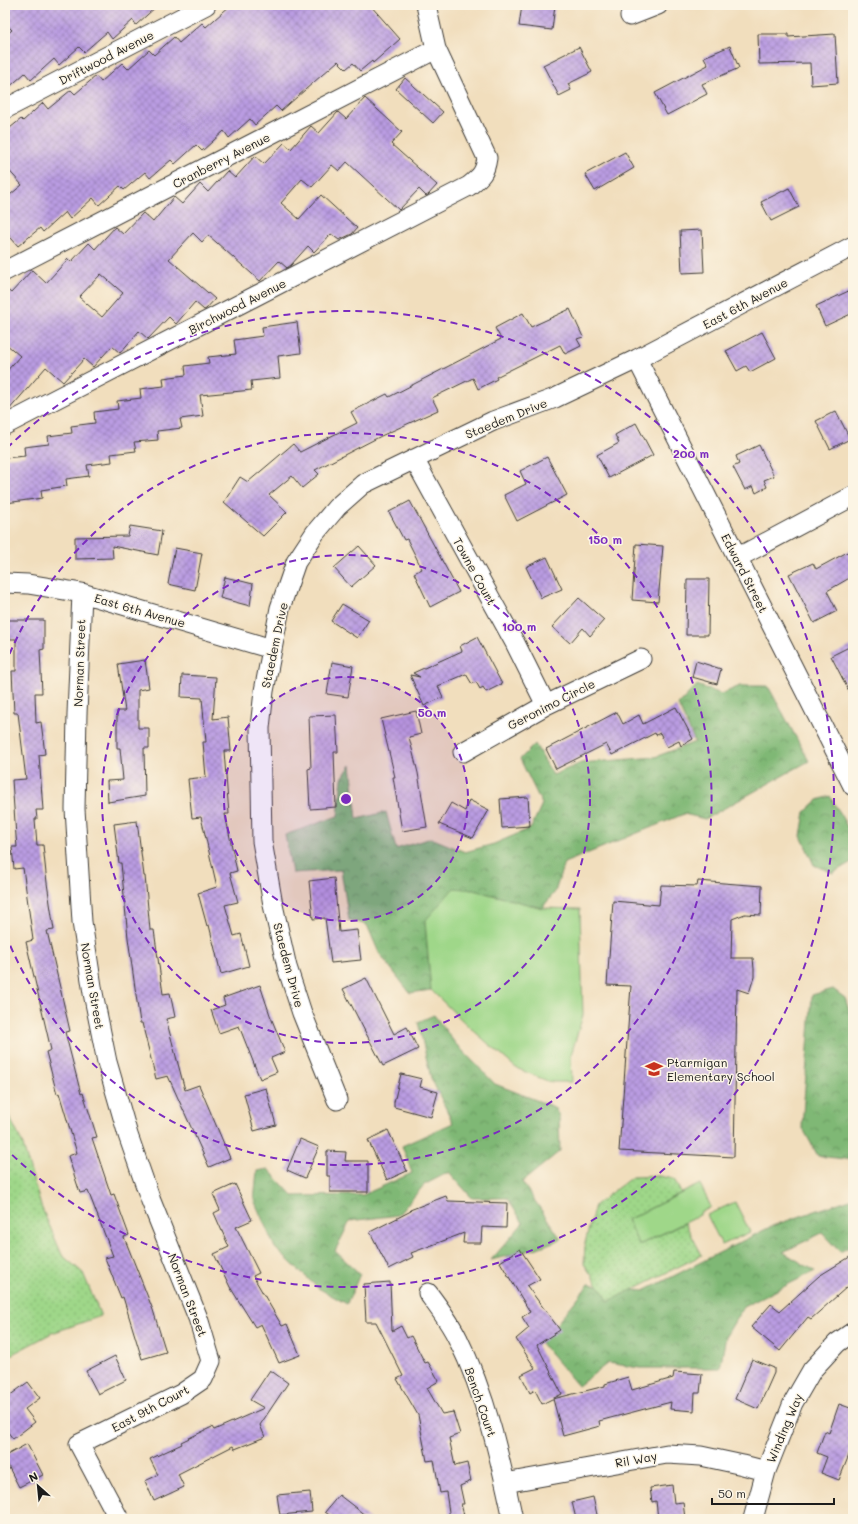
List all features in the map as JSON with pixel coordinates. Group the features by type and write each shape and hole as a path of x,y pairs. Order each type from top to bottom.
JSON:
{"street":[{"name":"Driftwood Avenue","path":"5,109 206,5"},
{"name":"Birchwood Avenue","path":"5,425 469,186 480,177 486,169 487,158 436,49 426,5"},
{"path":"630,16 658,5"},
{"name":"Cranberry Avenue","path":"5,271 436,49"},
{"name":"East 6th Avenue","path":"638,359 853,246"},
{"name":"Staedem Drive","path":"338,1100 302,1013 286,967 262,841 260,728 264,691 280,608 296,562 315,533 337,507 363,484 493,421 555,398 638,359"},
{"name":"Edward Street","path":"638,359 737,558 851,777"},
{"name":"Towne Court","path":"414,459 546,705"},
{"path":"737,558 853,496"},
{"name":"East 6th Avenue","path":"5,583 28,584 82,593 272,649"},
{"name":"Norman Street","path":"82,593 75,809 82,922 93,993 107,1062 128,1134 151,1201 198,1318 211,1361"},
{"name":"Geronimo Circle","path":"463,752 546,705 641,659"},
{"name":"Bench Court","path":"428,1293 458,1338 480,1391 505,1483 512,1519"},
{"name":"Winding Way","path":"753,1519 766,1471 793,1403 812,1370 837,1343 853,1332"},
{"name":"East 9th Court","path":"119,1519 79,1444 181,1394 203,1379 211,1361"},
{"name":"Ril Way","path":"505,1483 667,1454 701,1456 766,1471"}],"green space":[{"path":"697,685 721,694 740,686 768,686 809,761 705,819 684,814 564,863 555,892 542,908 473,890 425,921 431,990 410,993 379,953 367,925 349,920 341,870 292,873 285,835 338,816 342,778 351,765 357,819 386,812 396,849 431,838 465,852 494,844 531,828 542,804 520,759 535,744 553,775 581,763 655,757 695,742 678,705"},
{"path":"830,796 853,837 853,861 833,873 814,865 801,836 805,812 818,800"},
{"path":"454,888 473,890 542,908 580,909 583,1015 571,1055 572,1082 550,1082 516,1068 466,1024 431,990 425,921"},
{"path":"833,989 845,998 853,1022 853,1160 818,1156 802,1127 812,995"},
{"path":"434,1015 455,1043 495,1084 554,1107 559,1116 560,1151 522,1182 561,1239 535,1249 491,1260 523,1223 507,1198 472,1198 449,1172 424,1185 398,1215 350,1221 335,1251 360,1274 347,1304 318,1288 275,1248 254,1200 257,1171 268,1169 293,1196 363,1195 412,1173 402,1146 453,1123 431,1078 418,1022"},
{"path":"5,1103 6,1110 22,1142 41,1206 62,1255 83,1273 101,1316 52,1333 5,1358"},
{"path":"659,1176 674,1179 681,1193 627,1220 639,1245 685,1223 702,1255 609,1301 584,1264 585,1243 595,1205 632,1177"},
{"path":"700,1184 711,1207 700,1213 700,1215 639,1245 627,1220"},
{"path":"853,1198 853,1245 840,1252 822,1233 783,1252 815,1271 743,1307 726,1336 720,1368 640,1368 608,1363 578,1386 541,1343 589,1284 644,1291 772,1226"},
{"path":"735,1202 750,1232 722,1245 707,1215"}],"building":[{"path":"5,5 158,5 136,25 133,20 112,39 107,32 84,52 79,47 59,65 54,59 31,80 25,73 5,91 5,36 12,30 5,23"},
{"path":"231,5 370,5 400,39 373,63 372,61 360,71 353,63 346,69 338,61 281,111 276,106 255,125 250,119 229,138 224,131 202,151 196,145 175,164 171,160 150,178 145,172 124,190 120,186 99,205 93,198 70,219 65,212 43,232 40,228 18,246 5,231 5,199 22,185 5,166 5,132 21,119 23,121 43,103 48,109 71,90 75,94 96,76 101,82 122,63 128,69 149,50 154,55 174,37 179,43 202,23 206,27"},
{"path":"522,5 555,5 552,30 519,26"},
{"path":"758,34 788,34 788,37 835,34 838,83 811,85 810,63 759,64"},
{"path":"730,46 739,68 702,84 707,94 667,115 655,93 708,65 704,57"},
{"path":"579,47 592,72 568,84 571,90 559,96 543,65"},
{"path":"405,78 443,112 433,123 396,89"},
{"path":"365,98 402,132 391,144 437,185 426,196 419,189 399,210 347,162 339,171 332,165 312,187 302,179 281,203 299,219 321,195 357,228 352,234 339,240 331,234 314,252 308,246 287,268 279,261 260,281 208,235 202,242 193,233 169,259 215,299 206,309 204,310 195,302 176,324 169,317 148,339 139,331 120,353 112,346 93,367 84,359 63,382 46,367 5,413 5,373 20,356 5,343 5,288 11,293 32,270 46,283 68,259 71,262 89,243 95,249 115,227 123,234 143,213 153,222 174,197 182,204 200,184 208,192 227,171 235,178 255,156 264,164 284,143 291,149 311,126 319,133 338,112 346,119","holes":["101,274 123,293 102,317 79,297"]},
{"path":"625,152 634,168 595,191 585,174"},
{"path":"789,188 799,207 771,221 761,202"},
{"path":"702,230 704,272 682,273 680,231"},
{"path":"853,289 853,313 825,326 816,306"},
{"path":"570,309 583,337 577,339 581,346 565,354 560,345 496,377 497,379 478,389 473,378 432,398 438,410 381,436 315,470 319,474 302,488 292,476 269,495 287,512 263,536 224,502 240,477 248,482 293,444 300,452 357,423 351,412 387,394 389,397 501,339 495,328 523,313 531,327"},
{"path":"297,322 301,353 278,356 280,378 251,381 252,390 200,395 203,416 180,419 182,428 157,431 158,440 134,442 136,451 111,454 112,462 87,465 89,476 66,479 67,486 41,490 42,498 6,503 5,458 25,456 24,447 49,444 48,436 72,433 71,426 95,423 94,412 118,409 117,401 141,398 140,389 164,386 163,378 186,375 185,366 209,363 208,357 236,354 234,340 263,336 262,327"},
{"path":"762,332 776,358 750,372 746,366 737,371 726,351"},
{"path":"836,411 850,439 830,449 816,421"},
{"path":"636,423 653,455 609,478 597,455 619,443 615,435"},
{"path":"759,445 774,476 764,480 767,487 756,493 753,486 745,490 733,467 739,464 736,456"},
{"path":"547,457 567,495 517,521 504,495 526,484 520,471"},
{"path":"410,501 459,592 430,607 414,573 422,569 407,539 404,540 389,512"},
{"path":"130,526 162,531 158,555 112,546 113,558 75,559 75,537 128,536"},
{"path":"636,544 663,546 658,602 632,600"},
{"path":"359,546 376,565 351,587 334,568"},
{"path":"175,548 202,553 195,590 168,584"},
{"path":"853,549 853,576 827,591 837,611 814,623 789,574 813,563 816,569"},
{"path":"547,557 562,589 541,598 526,567"},
{"path":"225,577 253,584 250,606 220,598"},
{"path":"687,579 709,579 708,635 686,635"},
{"path":"579,598 604,620 590,636 583,628 570,643 552,627"},
{"path":"342,604 369,620 357,638 331,621"},
{"path":"6,620 44,620 44,649 40,650 42,693 35,693 36,723 41,722 45,754 39,755 43,810 36,810 37,819 35,819 37,845 43,845 54,930 47,931 70,1031 65,1032 81,1094 83,1093 97,1137 92,1138 111,1195 114,1194 129,1235 124,1237 153,1310 166,1352 142,1359 123,1297 121,1298 105,1258 113,1256 88,1191 80,1193 68,1156 77,1153 59,1093 57,1094 46,1052 51,1050 26,942 33,940 23,868 14,869 12,847 17,847 12,780 26,779 18,713 14,713 12,671 16,671 16,639 6,639"},
{"path":"477,637 502,684 486,692 483,687 480,689 476,682 472,684 466,674 438,686 443,697 424,706 410,675 420,677 413,673 462,651 460,646"},
{"path":"853,645 853,699 831,656"},
{"path":"145,660 149,688 138,690 138,728 149,728 149,748 144,748 145,796 108,802 107,781 123,780 120,748 117,748 117,711 125,711 118,664"},
{"path":"696,661 721,669 717,684 692,677"},
{"path":"332,662 353,666 348,697 327,694"},
{"path":"182,675 216,677 213,719 228,717 231,751 224,751 229,814 225,814 237,871 230,873 238,902 225,905 234,936 241,934 249,966 221,974 209,925 207,926 198,893 217,887 201,817 192,818 188,779 206,777 203,742 206,742 202,698 181,697"},
{"path":"676,707 693,739 681,746 679,741 667,747 660,733 656,735 655,733 612,755 606,744 556,769 546,749 617,712 623,724 639,715 643,724"},
{"path":"416,711 421,734 409,737 418,773 427,827 402,831 393,777 395,777 381,719"},
{"path":"336,715 338,752 334,752 336,807 310,809 308,769 311,768 309,716"},
{"path":"528,797 530,826 502,828 500,799"},
{"path":"469,800 489,810 473,838 439,824 451,803 465,811"},
{"path":"137,821 145,876 150,930 154,930 163,994 170,993 175,1017 166,1019 185,1090 199,1085 230,1158 209,1167 168,1076 156,1079 142,1023 140,1023 128,938 121,863 119,863 114,824"},
{"path":"334,878 339,932 357,930 361,960 331,963 325,918 313,919 309,881"},
{"name":"Ptarmigan Elementary School","path":"698,881 762,886 761,915 745,914 732,919 731,958 753,958 754,969 754,977 749,993 737,989 734,1157 619,1151 631,986 607,985 613,901 659,905 661,885 697,886"},
{"path":"366,978 394,1034 407,1027 418,1049 383,1066 343,989"},
{"path":"260,985 285,1052 271,1058 277,1072 260,1079 239,1026 219,1033 211,1010 225,1005 223,998"},
{"path":"401,1074 422,1079 420,1087 438,1092 431,1117 394,1107"},
{"path":"266,1088 276,1125 254,1131 244,1094"},
{"path":"388,1130 407,1171 387,1180 368,1140"},
{"path":"300,1139 319,1147 305,1178 287,1170"},
{"path":"327,1151 346,1152 345,1161 368,1161 368,1192 330,1192 330,1176 327,1176"},
{"path":"235,1184 252,1220 236,1227 259,1273 253,1276 282,1326 287,1324 300,1355 279,1363 261,1324 255,1327 230,1287 214,1254 229,1247 214,1213 220,1210 213,1194"},
{"path":"446,1196 448,1201 507,1203 506,1228 482,1227 481,1243 463,1243 464,1233 411,1253 413,1257 389,1269 370,1232 411,1211 410,1210"},
{"path":"520,1249 540,1279 527,1286 560,1330 537,1345 562,1394 542,1404 535,1390 530,1393 521,1375 535,1368 516,1339 529,1328 522,1317 530,1312 500,1262"},
{"path":"853,1255 853,1283 811,1319 808,1317 780,1351 751,1327 771,1304 780,1311 819,1276"},
{"path":"390,1282 392,1331 401,1326 407,1338 411,1336 425,1363 428,1362 439,1381 427,1388 442,1414 453,1412 460,1434 449,1438 455,1466 467,1463 471,1481 460,1486 464,1504 461,1504 465,1519 450,1519 446,1492 440,1493 434,1460 427,1461 418,1415 397,1379 403,1376 376,1322 366,1322 364,1284"},
{"path":"115,1356 126,1380 98,1394 86,1371"},
{"path":"752,1359 774,1368 774,1373 758,1409 735,1399"},
{"path":"270,1370 288,1383 260,1425 265,1437 235,1449 233,1446 178,1474 184,1487 154,1501 145,1481 158,1475 150,1459 182,1444 181,1442 212,1427 214,1430 264,1408 250,1400"},
{"path":"674,1372 702,1374 700,1393 695,1393 694,1411 670,1409 671,1402 599,1421 600,1426 563,1436 553,1399 605,1386 605,1384 628,1377 632,1390 673,1378"},
{"path":"28,1382 40,1398 25,1409 35,1422 13,1439 5,1428 5,1399"},
{"path":"839,1404 853,1409 853,1445 839,1480 821,1473 827,1457 817,1453 825,1431 829,1433"},
{"path":"27,1444 43,1475 19,1487 5,1460 5,1456"},
{"path":"672,1485 674,1503 683,1502 685,1519 658,1519 656,1501 652,1502 650,1488"},
{"path":"310,1492 312,1512 280,1515 277,1495"},
{"path":"339,1495 370,1519 335,1519 325,1512"},
{"path":"593,1497 598,1519 576,1519 572,1502"}],"place":[{"name":"Ptarmigan Elementary School","path":"654,1069"}]}
